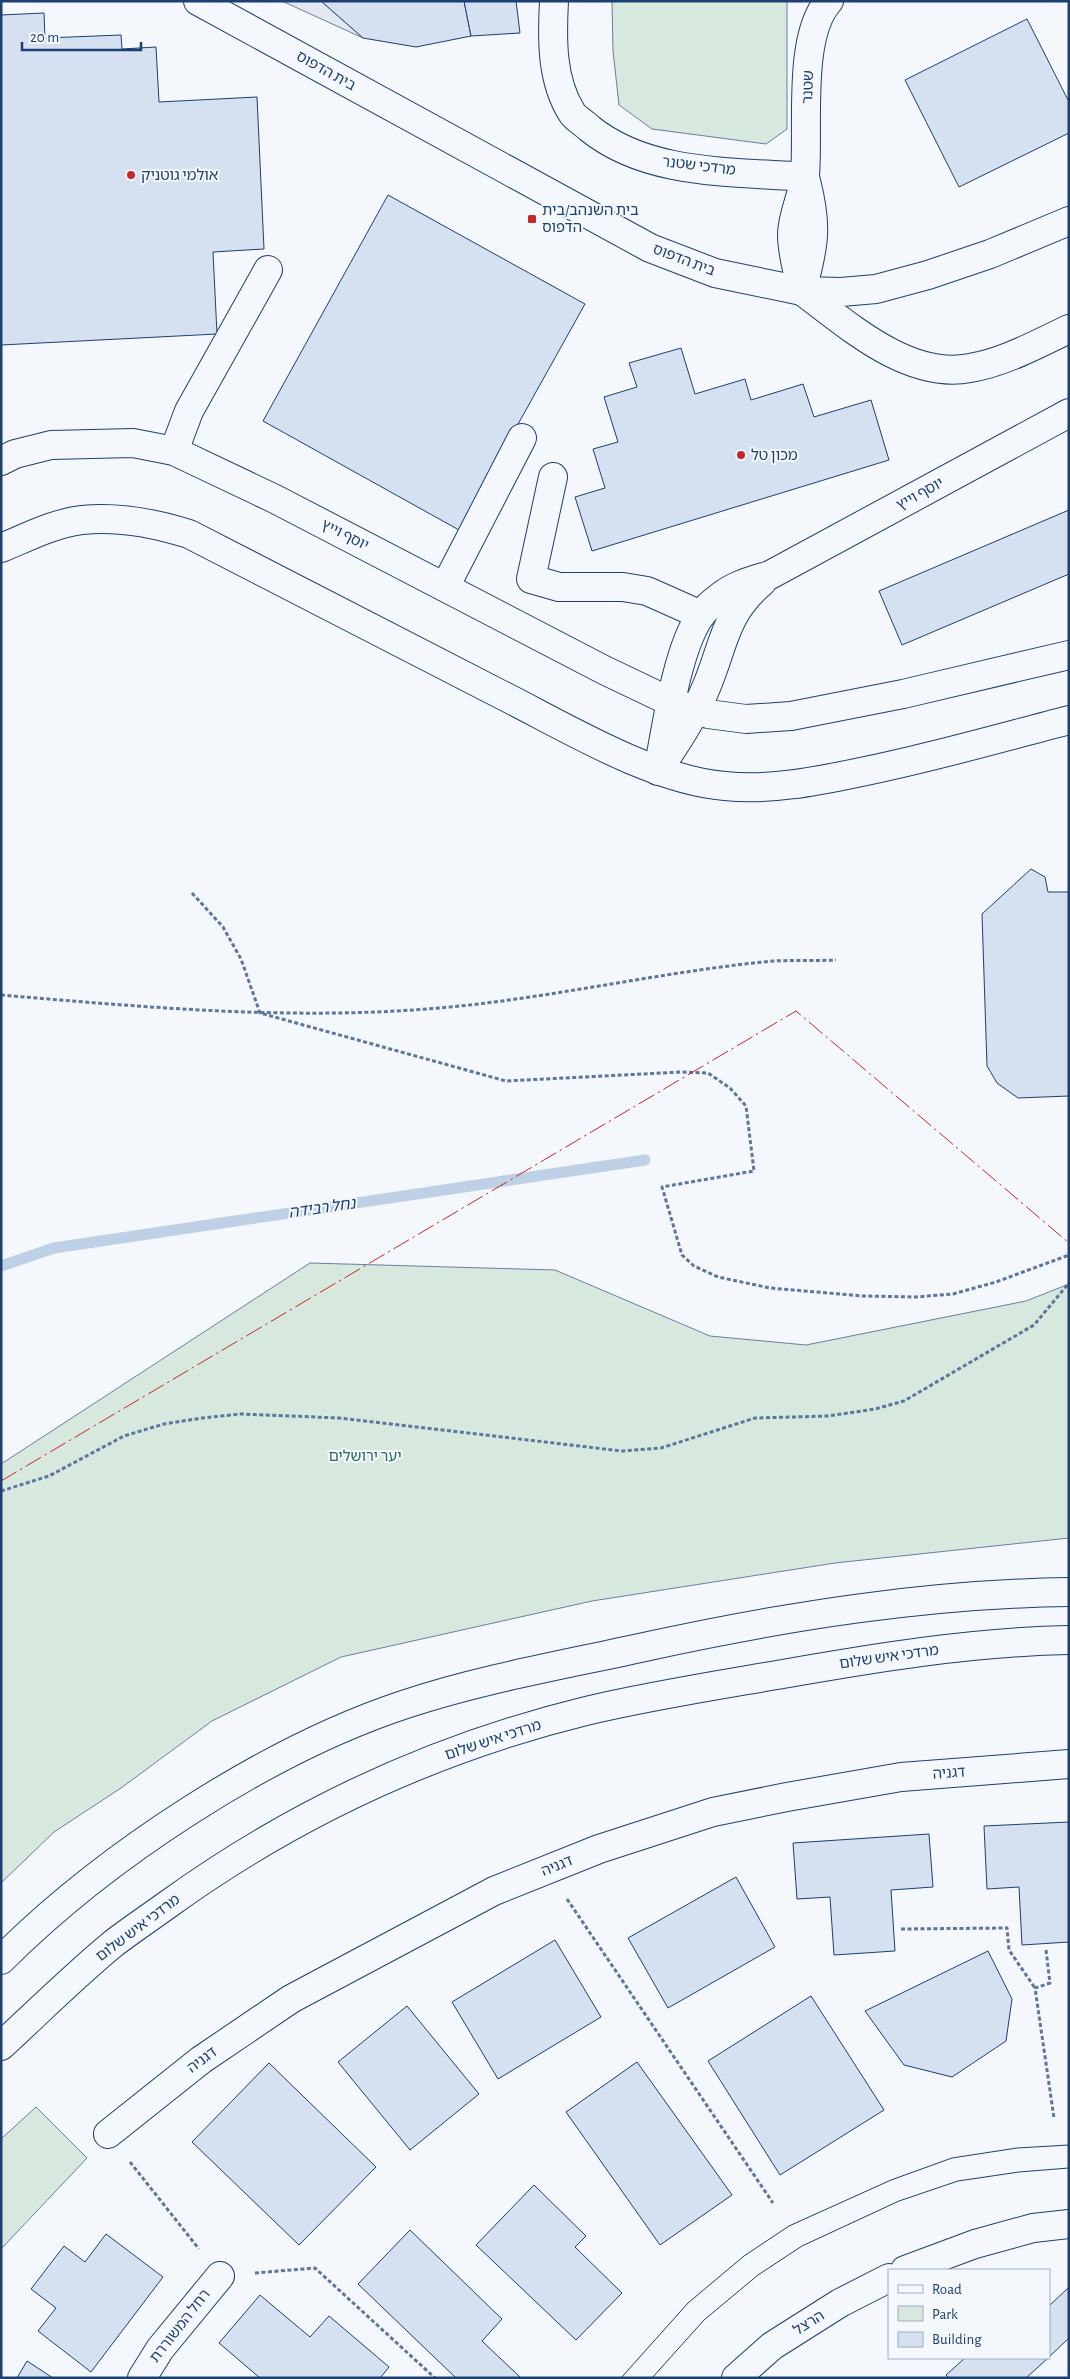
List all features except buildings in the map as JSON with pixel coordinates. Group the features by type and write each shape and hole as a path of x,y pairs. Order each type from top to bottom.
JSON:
{"main road":[{"name":"בית הדפוס","path":"198,1 650,248 715,273 802,291 841,292 876,289 990,254 1069,220"},
{"name":"מרדכי שטנר","path":"554,1 552,44 559,84 572,114 605,141 640,157 683,168 805,178"},
{"name":"שטנר","path":"805,178 809,47 820,11 829,1"},
{"path":"805,178 793,221 792,235 793,253 802,291 870,341 909,361 949,371 969,369 1007,357 1069,329"},
{"path":"174,451 189,411 268,270"},
{"name":"יוסף וייץ","path":"658,771 671,702 690,640 701,615 722,595 744,583 770,575 1069,413"},
{"path":"446,587 522,438"},
{"name":"יוסף וייץ","path":"1,461 15,454 60,444 133,443 174,451 275,499 604,670 671,702 696,711"},
{"path":"553,477 531,580 559,587 623,587 647,591 701,615"},
{"path":"1,548 42,531 81,520 118,519 154,523 189,534 584,736 658,771 682,779 716,785 761,788 829,778 918,760 1069,720"},
{"name":"יוסף וייץ","path":"658,771 696,711 713,670 724,634 735,611 750,593 770,575"},
{"path":"696,711 746,719 790,716 903,694 1069,655"},
{"path":"1,1960 66,1902 116,1863 181,1817 250,1775 326,1736 405,1704 505,1677 699,1635 811,1615 935,1599 1069,1592"},
{"name":"מרדכי איש שלום","path":"1,2046 115,1943 193,1886 266,1839 347,1796 416,1766 489,1740 586,1711 716,1685 911,1652 1038,1640 1069,1640"},
{"name":"דגניה","path":"108,2134 201,2060 291,1999 494,1891 599,1849 712,1812 787,1797 901,1777 1069,1764"},
{"path":"908,2269 975,2244 1025,2230 1069,2224"},
{"name":"רחל המשוררת","path":"142,2378 160,2349 220,2276"},
{"name":"הרצל","path":"736,2378 772,2346 840,2303 888,2279"}],"path":[{"path":"192,893 223,927 241,959 260,1013"},
{"path":"1,995 164,1008 260,1013 384,1012 460,1006 599,987 701,969 775,961 836,960"},
{"path":"260,1013 506,1081 540,1081 680,1072 708,1074 730,1088 746,1106 754,1171 662,1187 682,1255 694,1266 718,1277 770,1288 815,1293 916,1297 953,1294 996,1282 1069,1255"},
{"path":"1,1491 49,1476 124,1436 164,1424 241,1414 339,1418 622,1451 662,1448 755,1418 828,1416 875,1408 904,1401 1034,1325 1069,1283"},
{"path":"547,1870 773,2203"},
{"path":"900,1930 1007,1928 1009,1950 1035,1988 1054,2118"},
{"path":"1035,1988 1050,1983 1046,1950"},
{"path":"108,2134 220,2276 315,2268 435,2378"}],"green space":[{"path":"612,1 787,1 787,129 766,144 652,129 619,105 613,51"},
{"name":"יער ירושלים","path":"310,1263 555,1270 710,1336 806,1345 1026,1301 1069,1284 1069,1538 835,1563 592,1601 341,1657 212,1721 121,1788 54,1832 1,1883 1,1464"},
{"path":"36,2107 87,2158 1,2249 1,2139"}],"shaded area":[{"path":"282,1 321,1 363,38"}],"waterway":[{"name":"נחל רבידה","path":"1,1266 54,1248 645,1160"}],"tram line":[{"path":"621,2378 688,2303 744,2256 789,2226 891,2180 952,2158 1017,2148 1069,2145"},
{"path":"652,2378 704,2320 758,2275 802,2246 899,2201 958,2181 1019,2172 1069,2168"}],"power":[{"path":"1,1481 796,1011 1069,1243"}],"place":[{"name":"אולמי גוטניק","path":"131,175"},
{"name":"בית השנהב/בית הדפוס","path":"532,219"},
{"name":"מכון טל","path":"741,455"}]}
